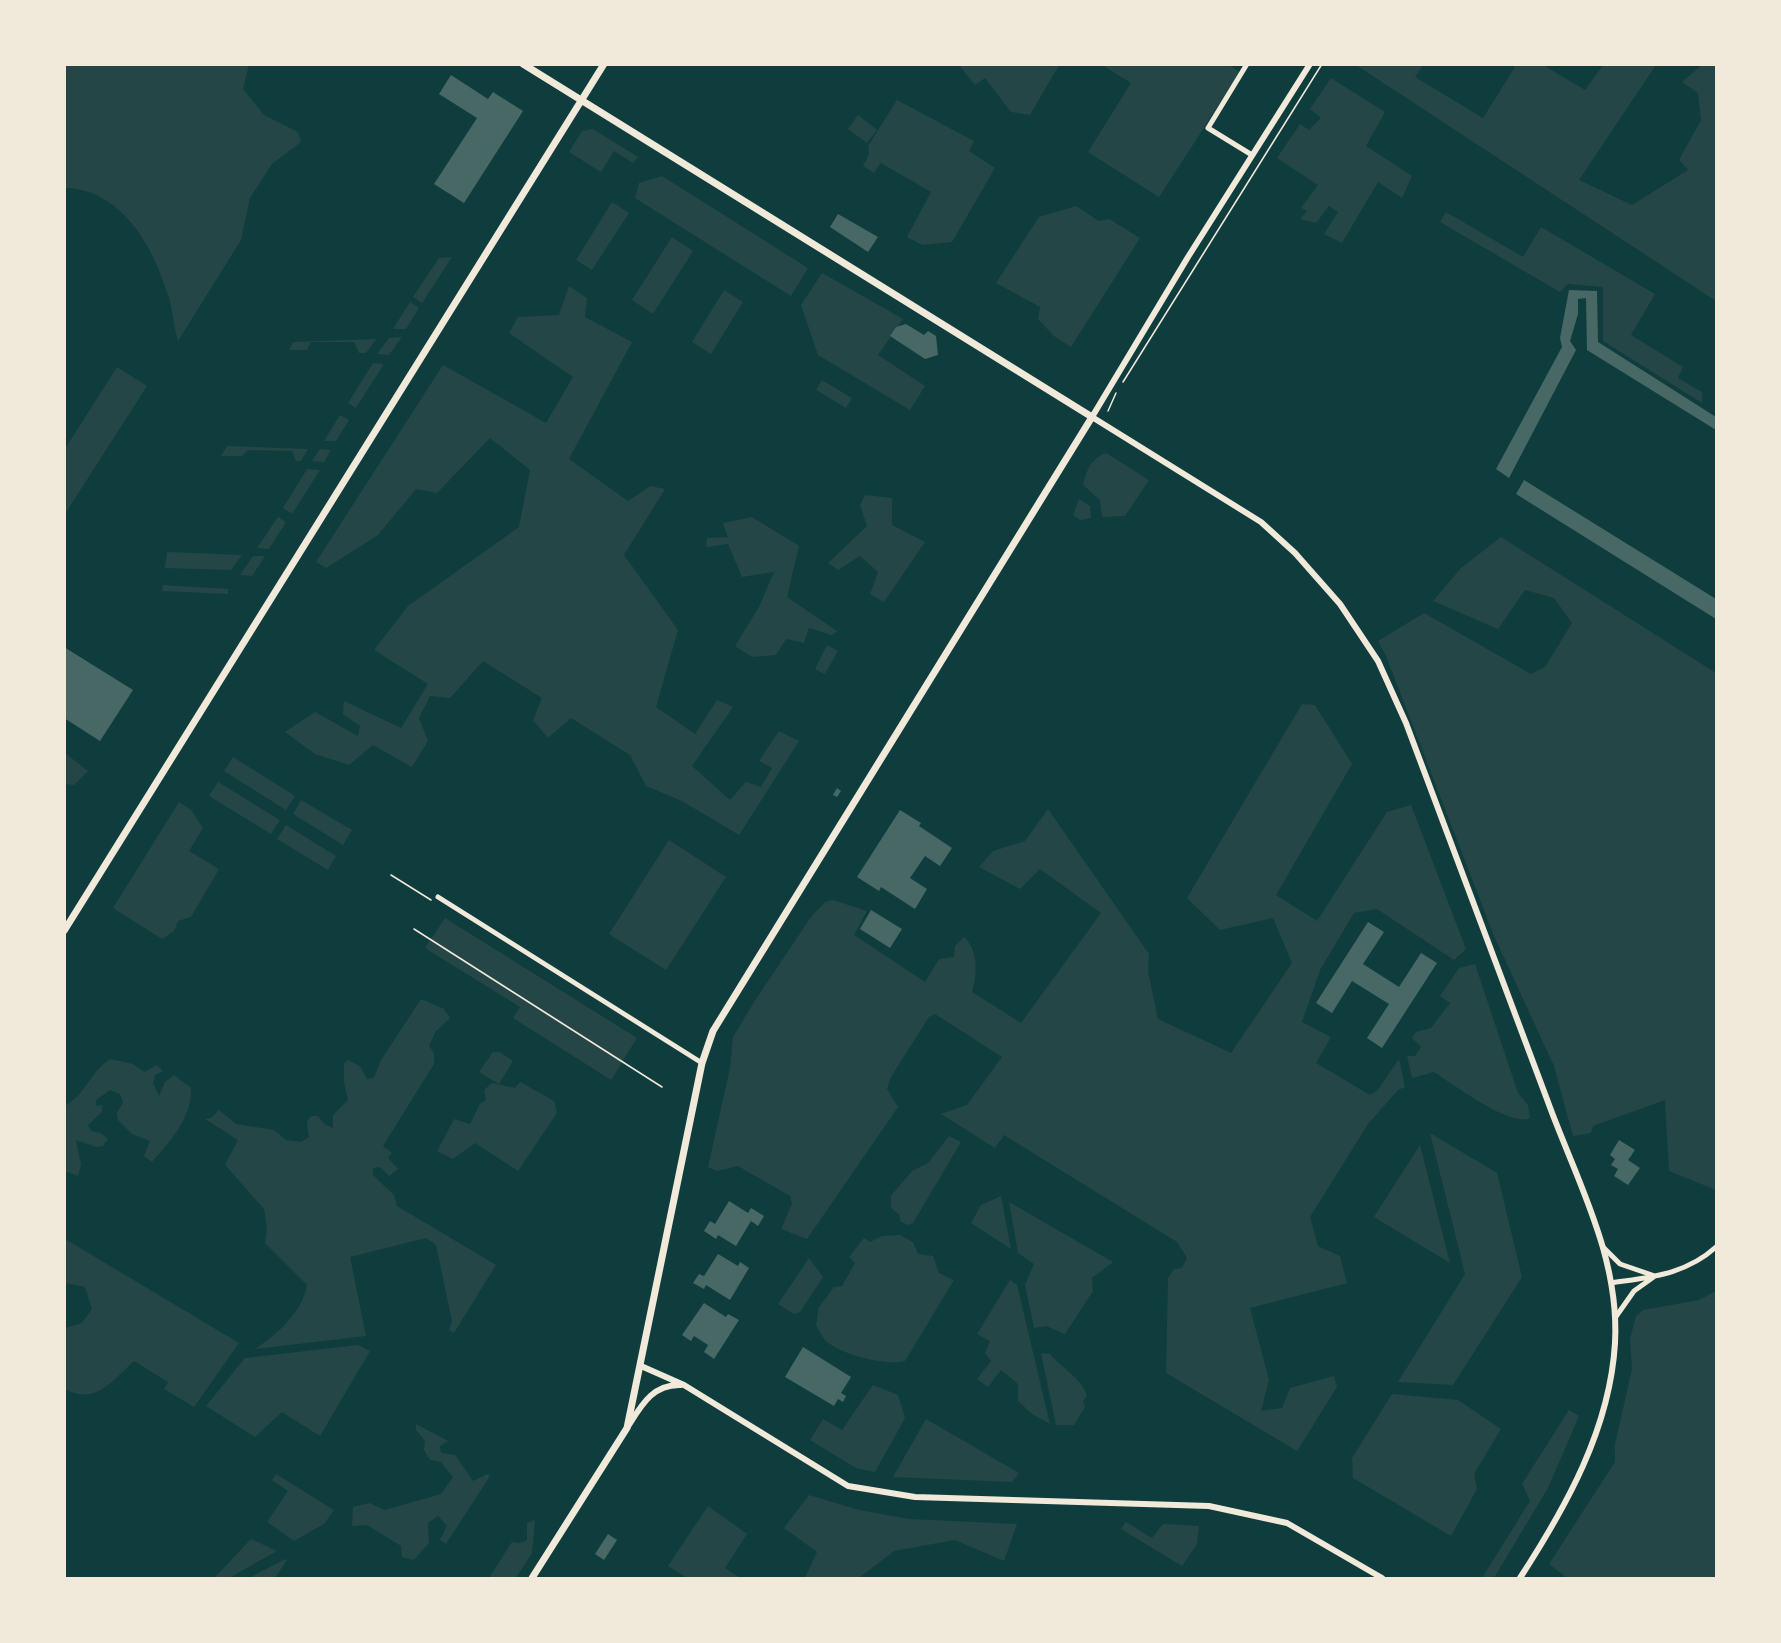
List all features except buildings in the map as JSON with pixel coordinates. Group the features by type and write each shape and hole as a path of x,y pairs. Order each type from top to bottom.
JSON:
{"main road":[{"path":"523,64 698,175 1092,417 713,1030 702,1063 627,1428 532,1578"},
{"path":"64,931 604,64"}],"street":[{"path":"1247,64 1208,128 1252,155"},
{"path":"1310,64 1092,417 1261,522 1319,578 1378,661 1406,723 1554,1119 1588,1200 1611,1283 1615,1318 1614,1358 1603,1418 1573,1487 1520,1578"},
{"path":"438,897 702,1063"},
{"path":"1602,1246 1620,1264 1654,1276"},
{"path":"1611,1283 1688,1268 1716,1247"},
{"path":"1615,1318 1627,1298 1654,1276"},
{"path":"641,1366 684,1385 848,1486 915,1497 1209,1506 1287,1523 1382,1578"},
{"path":"627,1428 653,1392 667,1385 684,1385"}],"path":[{"path":"1122,383 1322,64"},
{"path":"1108,411 1117,392"},
{"path":"414,929 662,1087"}],"shaded area":[{"path":"65,64 249,65 243,89 264,115 298,132 301,142 272,164 250,198 241,240 178,341 171,304 161,274 143,238 131,222 102,198 85,191 65,188"},
{"path":"959,65 1059,65 1030,115 1011,112 985,78 975,85"},
{"path":"1102,65 1229,65 1240,72 1159,197 1088,152 1131,83"},
{"path":"1356,65 1423,65 1415,77 1483,118 1515,67 1512,65 1543,65 1585,90 1603,65 1656,65 1579,180 1632,205 1688,170 1679,160 1701,120 1698,93 1682,82 1702,65 1716,65 1716,301"},
{"path":"1331,78 1385,112 1366,146 1412,176 1402,198 1378,182 1342,243 1324,234 1338,212 1329,206 1316,223 1300,219 1307,211 1301,208 1318,185 1277,158 1300,124 1309,130 1321,118 1310,109"},
{"path":"897,100 974,141 969,151 995,168 952,242 922,245 907,237 931,192 881,163 874,173 863,166 869,154 868,146"},
{"path":"858,115 877,130 867,143 848,129"},
{"path":"593,129 638,157 633,163 614,151 601,172 569,152 582,131"},
{"path":"662,176 808,268 791,296 635,198 639,183"},
{"path":"612,202 629,213 592,270 576,260"},
{"path":"1076,206 1099,221 1109,219 1140,238 1071,347 1054,336 1038,319 1040,307 996,283 1039,217"},
{"path":"1446,212 1523,257 1541,227 1655,294 1631,335 1683,367 1678,378 1702,392 1702,403 1603,341 1603,287 1568,284 1560,292 1440,222"},
{"path":"672,237 693,251 653,314 632,300"},
{"path":"452,257 422,303 413,297 439,258"},
{"path":"822,273 903,319 878,355 925,386 910,410 818,355 801,305"},
{"path":"569,286 587,298 585,317 632,342 569,459 628,501 650,486 665,489 624,555 678,630 656,707 695,734 717,700 733,707 692,766 730,800 746,782 761,787 772,768 759,761 779,731 799,741 739,835 682,801 646,786 630,755 571,718 548,738 533,720 542,698 483,661 450,698 430,696 419,718 428,741 412,767 373,745 349,765 315,754 285,732 315,712 358,736 360,726 343,714 344,701 401,728 428,684 374,650 408,606 519,527 530,470 490,438 437,493 416,489 378,535 326,568 316,562 443,365 546,423 573,377 509,333 518,317 559,315"},
{"path":"724,290 743,302 711,354 692,342"},
{"path":"410,302 419,308 406,329 393,329"},
{"path":"402,337 389,355 377,354 389,338"},
{"path":"376,339 366,353 359,353 354,342 311,342 307,350 289,350 293,342"},
{"path":"373,363 384,364 356,408 348,403"},
{"path":"117,367 147,386 65,514 65,449"},
{"path":"822,380 852,398 846,408 816,390"},
{"path":"340,415 349,420 336,441 324,441"},
{"path":"227,446 308,449 301,461 296,461 292,451 248,450 242,456 221,456"},
{"path":"320,449 331,450 324,462 312,461"},
{"path":"1106,453 1149,480 1125,516 1102,517 1100,500 1083,485 1090,465"},
{"path":"307,469 320,470 292,514 283,508"},
{"path":"865,495 892,498 892,525 925,542 884,602 870,594 878,572 860,556 838,570 828,563 867,526 860,505"},
{"path":"1079,499 1090,506 1091,518 1080,520 1073,515"},
{"path":"278,517 286,522 269,549 257,548"},
{"path":"752,517 799,546 787,597 837,631 832,635 809,628 804,643 786,639 776,655 752,657 735,646 759,607 774,572 742,577 728,544 706,547 707,538 728,537 723,523"},
{"path":"1501,537 1716,673 1716,1190 1669,1171 1665,1100 1593,1126 1591,1133 1573,1136 1554,1066 1494,936 1386,656 1378,641 1424,613 1531,674 1545,667 1572,623 1554,598 1525,590 1498,629 1433,601 1461,568"},
{"path":"167,552 242,555 231,570 165,568"},
{"path":"253,556 265,556 252,576 240,575"},
{"path":"163,585 228,589 228,594 162,591"},
{"path":"827,645 838,651 825,674 815,669"},
{"path":"1302,704 1315,705 1352,764 1276,895 1317,921 1387,812 1411,805 1466,949 1454,960 1377,909 1354,913 1320,970 1302,1022 1331,1037 1316,1063 1370,1095 1377,1091 1399,1059 1405,1087 1398,1090 1368,1124 1310,1217 1318,1246 1340,1256 1347,1283 1250,1308 1269,1380 1261,1411 1282,1408 1290,1388 1334,1376 1337,1387 1297,1451 1166,1373 1168,1278 1174,1269 1182,1268 1187,1258 1177,1242 1004,1135 995,1148 941,1114 967,1105 1002,1057 935,1014 929,1017 891,1077 887,1089 898,1107 807,1239 781,1229 792,1204 790,1196 738,1166 717,1171 708,1167 730,1068 733,1037 811,917 825,902 833,900 867,911 854,935 925,982 939,959 954,957 955,946 964,937 974,956 976,971 972,992 1021,1023 1101,913 1040,869 1020,889 979,867 993,851 1025,841 1048,809 1149,954 1148,972 1158,1019 1231,1053 1292,963 1273,918 1220,930 1187,898"},
{"path":"65,753 88,771 74,785 65,784"},
{"path":"233,757 295,796 286,810 224,771"},
{"path":"218,782 280,820 271,834 209,796"},
{"path":"301,800 352,830 343,845 293,814"},
{"path":"179,802 191,810 203,828 189,851 219,869 191,917 178,921 174,931 162,939 113,908"},
{"path":"286,825 336,856 328,870 277,839"},
{"path":"669,840 726,877 666,970 609,934"},
{"path":"445,918 637,1038 611,1080 513,1018 520,1007 425,948"},
{"path":"1475,964 1518,1093 1528,1105 1530,1118 1510,1117 1496,1111 1434,1072 1412,1078 1407,1056 1415,1056 1421,1047 1412,1038 1416,1032 1431,1028 1450,1003 1440,996 1459,968"},
{"path":"421,999 444,1009 450,1018 436,1031 429,1046 434,1053 434,1064 383,1146 392,1153 388,1158 398,1169 389,1176 380,1167 373,1168 373,1175 394,1195 397,1206 496,1265 454,1333 449,1330 452,1321 436,1245 426,1238 350,1257 366,1336 255,1349 288,1322 305,1295 307,1285 265,1243 267,1229 264,1209 225,1165 238,1140 205,1119 211,1118 219,1110 236,1124 274,1130 286,1140 301,1142 309,1137 307,1122 311,1116 318,1116 324,1124 333,1128 333,1115 348,1100 344,1082 344,1063 348,1060 360,1066 367,1079 374,1078 381,1060"},
{"path":"493,1052 500,1052 513,1061 499,1084 479,1072"},
{"path":"110,1059 133,1064 144,1072 157,1065 163,1071 155,1075 153,1083 159,1096 165,1082 174,1075 191,1088 188,1109 179,1128 152,1162 144,1156 150,1141 132,1134 118,1120 117,1113 123,1102 120,1094 110,1090 96,1100 96,1106 102,1105 102,1112 88,1125 91,1131 101,1133 108,1139 103,1146 96,1147 76,1140 81,1165 78,1176 65,1171 65,1106"},
{"path":"520,1082 554,1101 557,1113 518,1171 475,1143 453,1159 437,1151 454,1119 470,1124 480,1104 486,1100 484,1090 492,1083 515,1088"},
{"path":"1430,1133 1497,1173 1522,1277 1453,1385 1398,1382 1465,1274"},
{"path":"949,1136 961,1142 913,1223 908,1225 900,1221 900,1215 891,1208 891,1196 912,1171 928,1163"},
{"path":"1420,1145 1450,1263 1374,1217"},
{"path":"1001,1196 1011,1249 971,1223 981,1205"},
{"path":"1009,1202 1113,1262 1092,1278 1093,1291 1065,1334 1046,1326 1034,1328 1025,1285 1034,1264 1018,1253"},
{"path":"900,1235 913,1242 918,1254 933,1256 939,1273 954,1280 905,1361 876,1361 842,1351 825,1339 816,1325 819,1307 834,1287 842,1286 855,1263 849,1257 864,1238 870,1242 882,1236"},
{"path":"65,1239 239,1343 194,1407 164,1389 168,1382 134,1361 111,1383 95,1393 76,1393 65,1389 65,1328 82,1323 92,1309 85,1287 65,1283"},
{"path":"809,1258 823,1277 800,1312 794,1314 778,1304"},
{"path":"1010,1280 1017,1285 1050,1424 1032,1414 1018,1401 1018,1384 1001,1370 988,1387 977,1379 991,1361 985,1353 990,1341 977,1334"},
{"path":"1716,1291 1716,1578 1567,1578 1549,1564 1615,1462 1615,1444 1632,1369 1630,1339 1636,1316 1643,1310 1699,1300"},
{"path":"358,1345 370,1351 320,1436 282,1412 255,1437 206,1406 245,1358"},
{"path":"1041,1353 1050,1354 1076,1378 1084,1389 1087,1396 1083,1401 1085,1407 1074,1425 1056,1425"},
{"path":"873,1385 898,1395 905,1418 875,1472 856,1468 810,1440 823,1419 842,1430"},
{"path":"1392,1394 1458,1400 1501,1429 1474,1474 1477,1489 1451,1536 1353,1478 1352,1458"},
{"path":"1569,1410 1579,1416 1548,1488 1494,1578 1482,1578 1530,1501 1522,1484"},
{"path":"926,1419 1019,1473 1012,1482 893,1477"},
{"path":"416,1424 448,1441 440,1446 441,1453 455,1455 473,1481 487,1474 490,1476 446,1544 440,1540 447,1526 438,1516 428,1523 429,1543 414,1560 402,1557 401,1546 367,1525 352,1526 353,1507 369,1503 385,1510 441,1494 453,1477 441,1462 430,1460 424,1450 425,1441 416,1430"},
{"path":"276,1474 334,1510 324,1524 294,1541 267,1522 288,1491 272,1480"},
{"path":"809,1495 859,1510 909,1519 1017,1524 1004,1561 955,1540 894,1551 859,1578 805,1578 817,1552 784,1528"},
{"path":"708,1506 747,1534 725,1568 740,1578 687,1578 668,1566"},
{"path":"535,1520 532,1553 516,1578 489,1578 512,1542 520,1543 527,1540 527,1523"},
{"path":"1126,1522 1152,1538 1163,1524 1199,1526 1197,1544 1182,1566 1121,1529"},
{"path":"251,1539 277,1551 229,1578 214,1578"},
{"path":"287,1560 275,1578 249,1578"}]}
